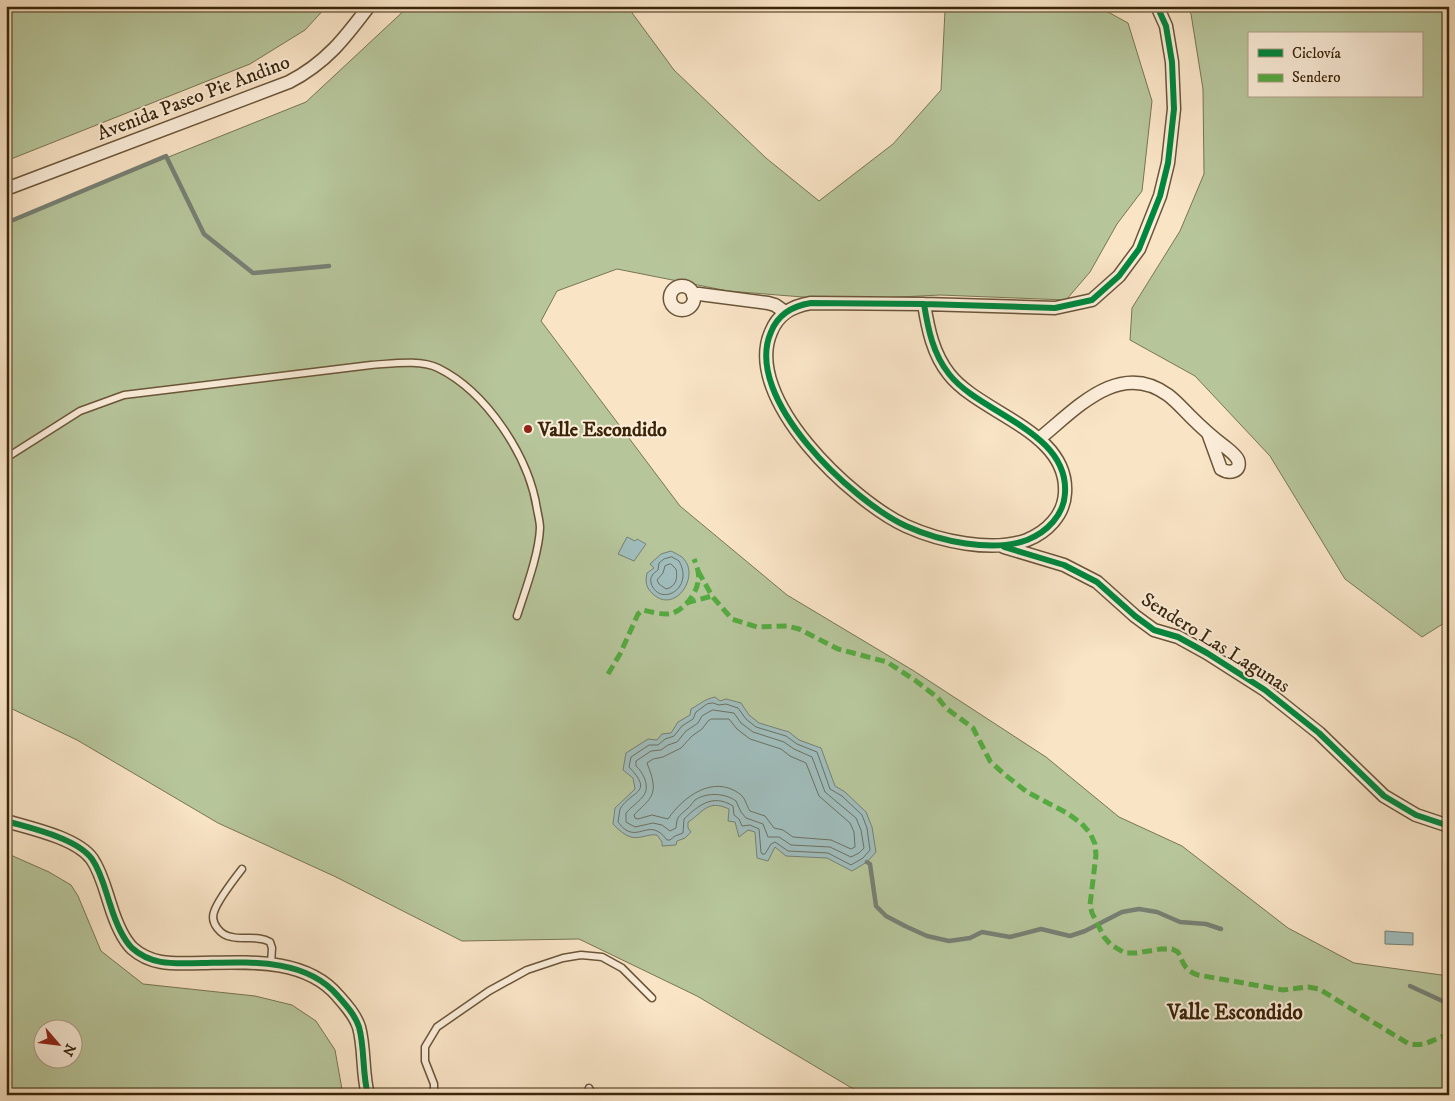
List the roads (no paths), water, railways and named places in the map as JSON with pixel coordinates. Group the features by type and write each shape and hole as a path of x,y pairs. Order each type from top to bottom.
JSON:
{"street":[{"name":"Avenida Paseo Pie Andino","path":"6,188 295,79 332,52 369,6"},
{"path":"924,304 935,350 950,376 966,390 1039,439 1058,461 1064,477 1065,495 1060,512 1055,520 1037,536 1021,542 999,546 979,545 952,540 907,526 872,506 842,480 814,451 782,407 774,394 767,373 765,361 768,339 776,321 785,312 811,303 924,304 1054,308 1092,300 1119,276 1138,248 1160,196 1168,164 1174,109 1172,62 1166,26 1157,6"},
{"path":"693,295 699,294 775,305 785,312"},
{"path":"1039,439 1099,391 1114,385 1132,382 1151,386 1167,394 1208,433"},
{"path":"1036,556 1033,548 1037,536"},
{"name":"Sendero Las Lagunas","path":"999,546 1064,565 1097,582 1134,616 1154,630 1178,637 1236,671 1272,695 1319,733 1384,796 1416,815 1449,826"},
{"path":"6,821 70,842 84,851 92,859 101,877 114,920 131,948 152,961 178,964 228,962 270,964 295,968 315,977 330,987 349,1008 359,1027 368,1095"}],"lane":[{"path":"6,458 80,411 124,395 380,364 407,362 437,367 465,385 494,416 520,456 534,493 540,528 533,563 517,616"},
{"path":"242,868 214,911 215,926 222,934 231,938 265,938 270,942 272,948 270,964"},
{"path":"434,1095 434,1084 425,1062 425,1047 437,1027 489,992 527,970 581,954 602,957 622,968 652,998"},
{"path":"588,1088 593,1095"}],"water":[{"path":"627,537 635,541 637,539 646,544 634,561 618,554"},
{"path":"671,551 682,557 689,573 683,590 677,596 670,600 661,599 647,587 647,573 654,568 650,564 661,554"},
{"path":"715,697 720,701 726,699 741,703 749,715 759,723 789,732 799,740 821,748 835,786 845,792 866,812 872,827 876,852 867,862 852,871 827,858 786,856 775,847 768,861 757,858 755,832 748,830 739,837 735,822 728,821 729,809 716,805 706,808 688,822 688,828 691,832 685,838 677,841 676,845 662,846 662,842 657,835 637,838 629,836 613,824 615,808 635,789 633,778 623,770 626,753 648,739 657,740 662,734 671,733 678,722 690,715 691,709 705,700"},
{"path":"1385,931 1413,933 1413,945 1385,944"}],"waterway":[{"path":"6,223 166,156 204,234 253,273 329,266"},
{"path":"867,862 870,864 876,906 886,916 927,936 949,941 970,938 982,932 1010,937 1041,929 1070,936 1085,931 1122,912 1139,909 1157,912 1180,922 1206,924 1221,929"},
{"path":"1410,986 1449,1004"}],"place":[{"name":"Valle Escondido","path":"528,429"}],"district":[{"name":"Valle Escondido","path":"1235,1012"}]}
